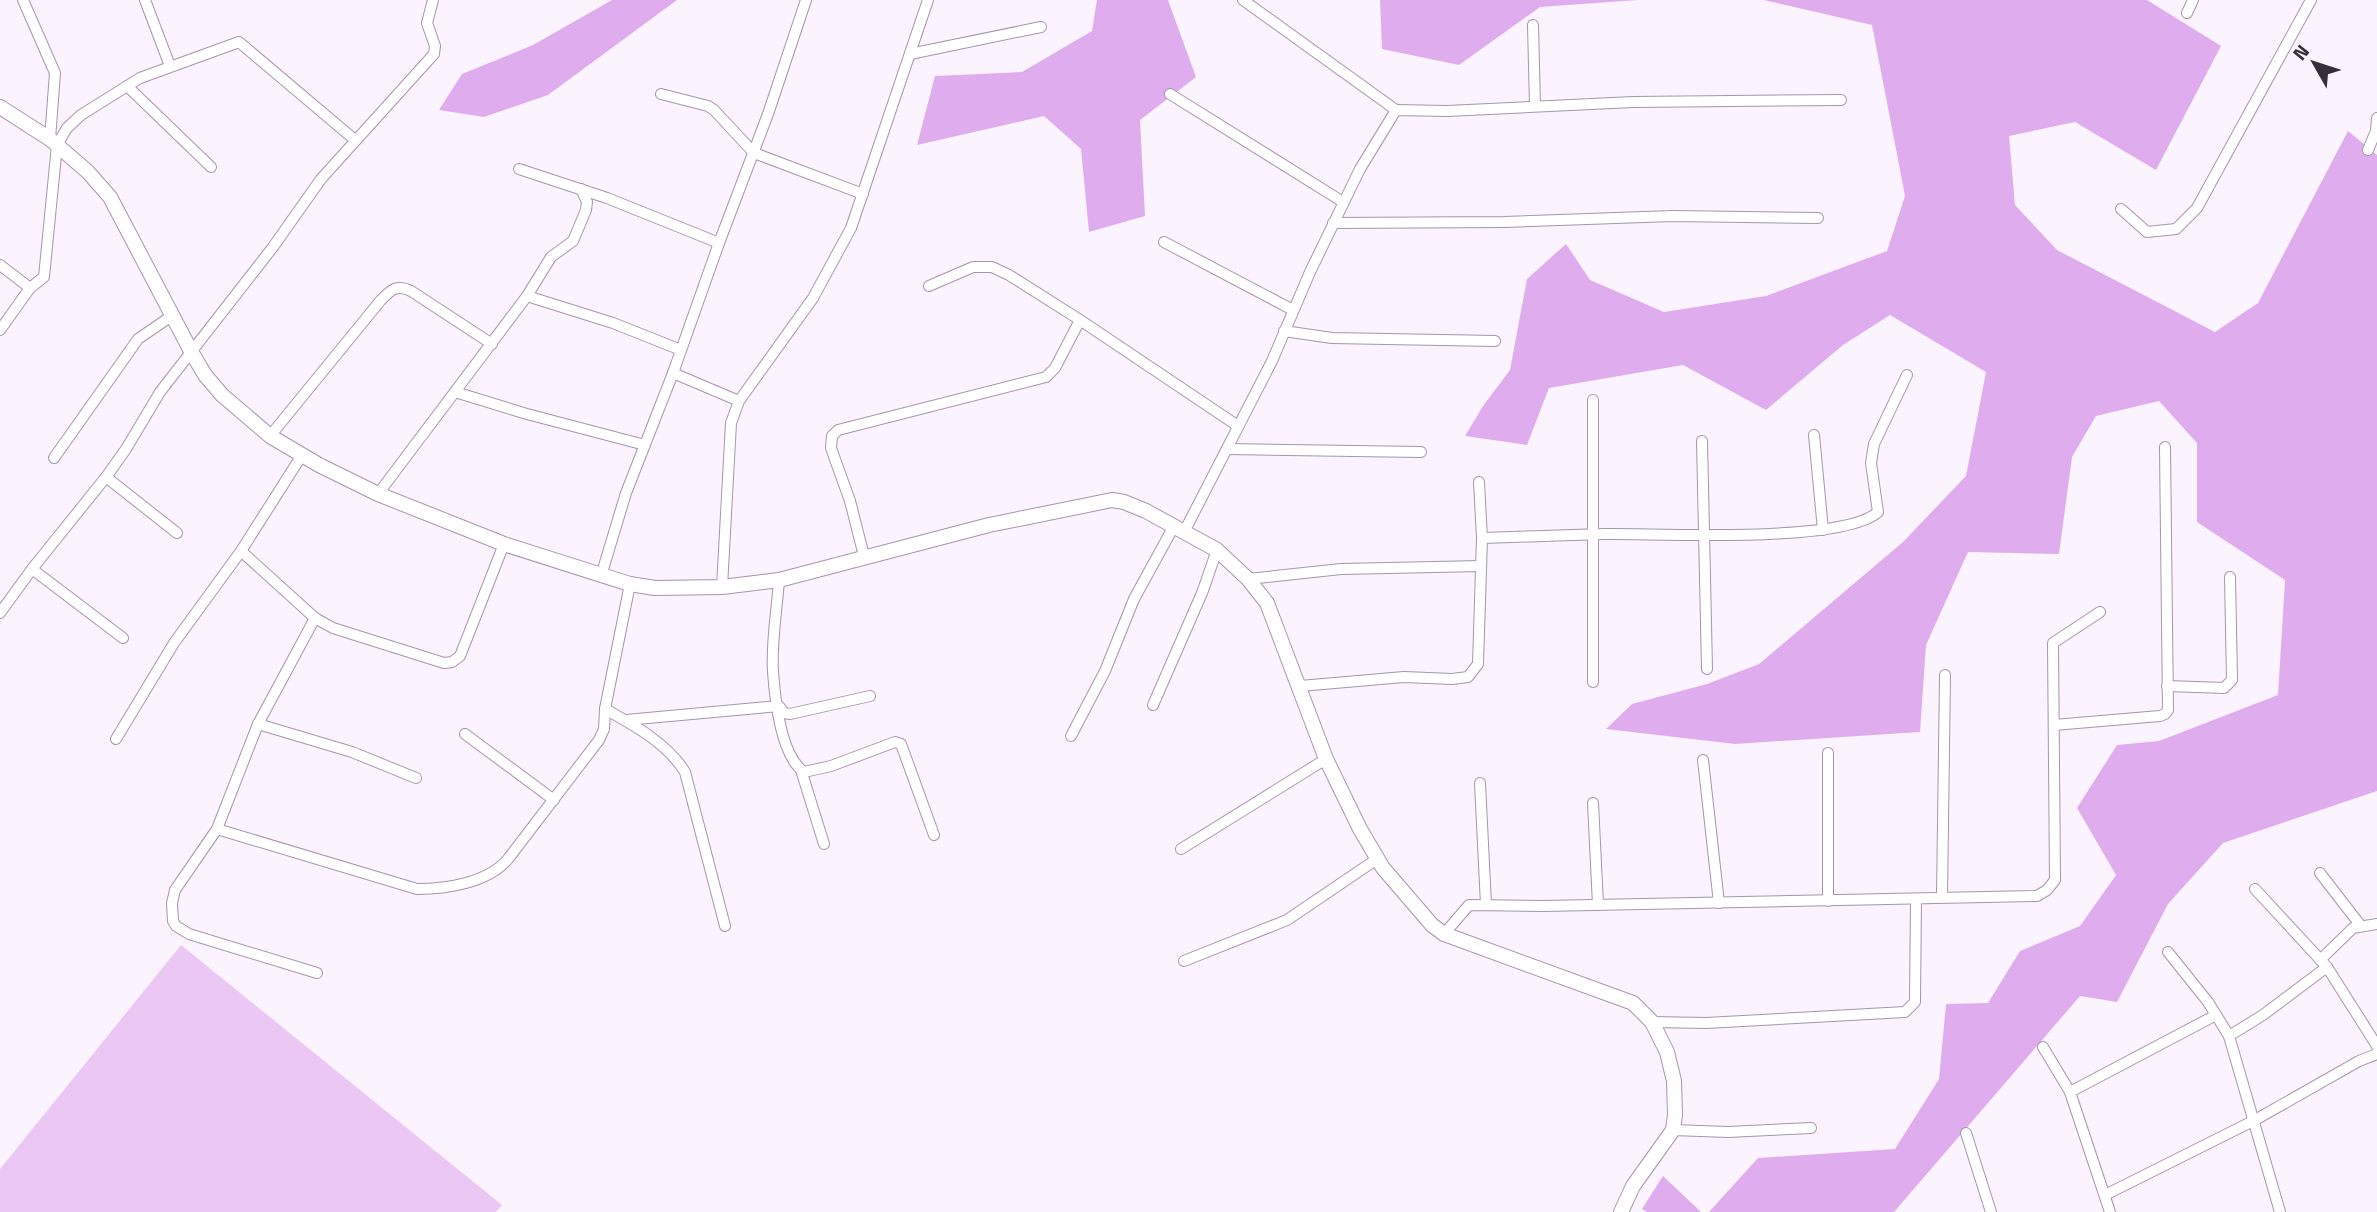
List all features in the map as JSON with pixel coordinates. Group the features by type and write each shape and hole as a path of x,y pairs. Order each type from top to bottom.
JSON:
{"street":[{"path":"0,330 30,288 44,277 55,73 23,0"},
{"path":"147,0 170,66"},
{"path":"0,613 106,477 160,393 272,247 321,178 434,54 435,46 427,23 433,0"},
{"path":"601,576 626,494 754,153 806,0"},
{"path":"722,587 732,423 739,401 813,298 851,228 928,0"},
{"path":"1243,0 1260,5 1396,110 1447,111 1633,102 1841,100"},
{"path":"2187,13 2193,0"},
{"path":"2121,209 2147,232 2176,229 2197,208 2311,0"},
{"path":"1533,25 1535,106"},
{"path":"910,54 1041,27"},
{"path":"53,142 81,116 127,86 170,66 239,42 355,140"},
{"path":"127,86 211,167"},
{"path":"661,94 714,110 754,153 863,194"},
{"path":"1170,94 1343,202"},
{"path":"0,107 53,142 88,172 110,197 192,353 213,386 270,436 378,494 504,544 630,584 655,588 722,587 779,580 989,525 1112,500 1146,510 1217,550 1248,579 1267,603 1326,759 1377,859 1432,925 1444,933 1611,993 1633,1003 1652,1022 1667,1052 1674,1080 1676,1098 1673,1129 1633,1186 1621,1212"},
{"path":"1071,736 1105,671 1134,599 1227,449 1343,202 1396,110"},
{"path":"2368,150 2376,131 2377,118"},
{"path":"519,169 581,189 719,243"},
{"path":"378,494 492,344 551,257 573,241 586,210 587,202 581,189"},
{"path":"1333,223 1504,222 1672,216 1818,218"},
{"path":"1164,242 1293,310"},
{"path":"0,265 30,288"},
{"path":"929,286 973,267 992,267 1080,320 1238,426"},
{"path":"270,436 393,288 402,286 411,290 492,344"},
{"path":"527,296 613,323 681,350"},
{"path":"54,458 138,339 173,315"},
{"path":"864,556 850,501 831,448 832,436 838,430 1046,377 1055,368 1080,320"},
{"path":"1284,331 1332,338 1495,341"},
{"path":"673,373 739,401"},
{"path":"1482,538 1704,534 1847,527 1878,512 1871,463 1874,444 1908,375"},
{"path":"455,392 645,446"},
{"path":"1593,400 1593,682"},
{"path":"1814,435 1823,530"},
{"path":"1702,441 1707,669"},
{"path":"2054,725 2165,714 2168,710 2165,447"},
{"path":"1227,449 1421,452"},
{"path":"116,738 174,643 241,551 302,455"},
{"path":"106,477 177,533"},
{"path":"1300,686 1404,677 1468,677 1478,664 1482,538 1479,482"},
{"path":"241,551 314,618 333,628 444,663 452,662 460,656 504,544"},
{"path":"1153,705 1202,593 1217,550"},
{"path":"1248,579 1341,569 1481,566"},
{"path":"32,569 123,638"},
{"path":"2167,686 2224,688 2232,680 2230,578"},
{"path":"779,580 773,670 784,738 797,767 804,772 831,766 895,742 901,744 934,835"},
{"path":"217,829 417,889 436,889 479,878 500,868 599,740 604,729 605,709 630,584"},
{"path":"1444,933 1469,905 2037,897 2048,890 2055,880 2053,643 2100,612"},
{"path":"314,618 258,724 217,829 176,890 171,914 176,926 189,934 317,973"},
{"path":"1942,897 1945,675"},
{"path":"779,706 784,713 790,714 870,696"},
{"path":"626,720 779,706"},
{"path":"605,709 626,720 665,749 685,772 725,926"},
{"path":"258,724 352,752 416,778"},
{"path":"465,734 554,800"},
{"path":"1828,753 1828,901"},
{"path":"1181,849 1326,759"},
{"path":"1703,760 1719,903"},
{"path":"802,770 824,845"},
{"path":"1480,783 1486,905"},
{"path":"1593,803 1598,905"},
{"path":"1184,961 1287,920 1377,859"},
{"path":"2320,873 2361,926"},
{"path":"2255,889 2324,963 2377,1046"},
{"path":"1652,1022 1706,1023 1905,1012 1915,1002 1916,899"},
{"path":"2229,1037 2263,1015 2324,963 2345,933 2361,926 2377,924"},
{"path":"2168,953 2216,1015 2229,1037 2280,1212"},
{"path":"2070,1092 2216,1015"},
{"path":"2043,1047 2070,1092 2110,1212"},
{"path":"2105,1195 2255,1120 2359,1061 2377,1054"},
{"path":"1673,1129 1728,1132 1811,1128"},
{"path":"1966,1133 1991,1212"}],"shaded area":[{"path":"612,0 677,0 548,95 484,117 439,110 462,74 533,45"},
{"path":"1097,0 1168,0 1196,77 1140,120 1145,216 1089,232 1081,149 1044,116 917,145 935,76 1022,72 1092,31"},
{"path":"1380,0 1638,0 1540,7 1459,65 1382,49"},
{"path":"1764,0 2147,0 2221,46 2156,170 2075,122 2009,136 2015,205 2057,250 2215,332 2258,303 2348,131 2377,155 2377,791 2223,843 2168,904 2117,1002 2080,996 1894,1212 1709,1212 1758,1158 1895,1149 1939,1079 1946,1004 1988,1003 2020,951 2080,926 2116,875 2077,808 2117,745 2159,741 2278,695 2285,580 2197,522 2197,443 2159,401 2096,416 2072,457 2059,554 1968,552 1926,645 1920,732 1735,744 1606,729 1632,704 1707,684 1759,664 1903,542 1966,476 1986,372 1890,315 1843,345 1766,410 1683,365 1549,388 1527,445 1465,436 1510,370 1527,279 1566,244 1590,280 1664,312 1766,296 1887,251 1905,196 1872,25"},
{"path":"181,945 502,1205 496,1212 0,1212 0,1169"},
{"path":"1663,1176 1701,1212 1647,1212 1642,1209"}]}
